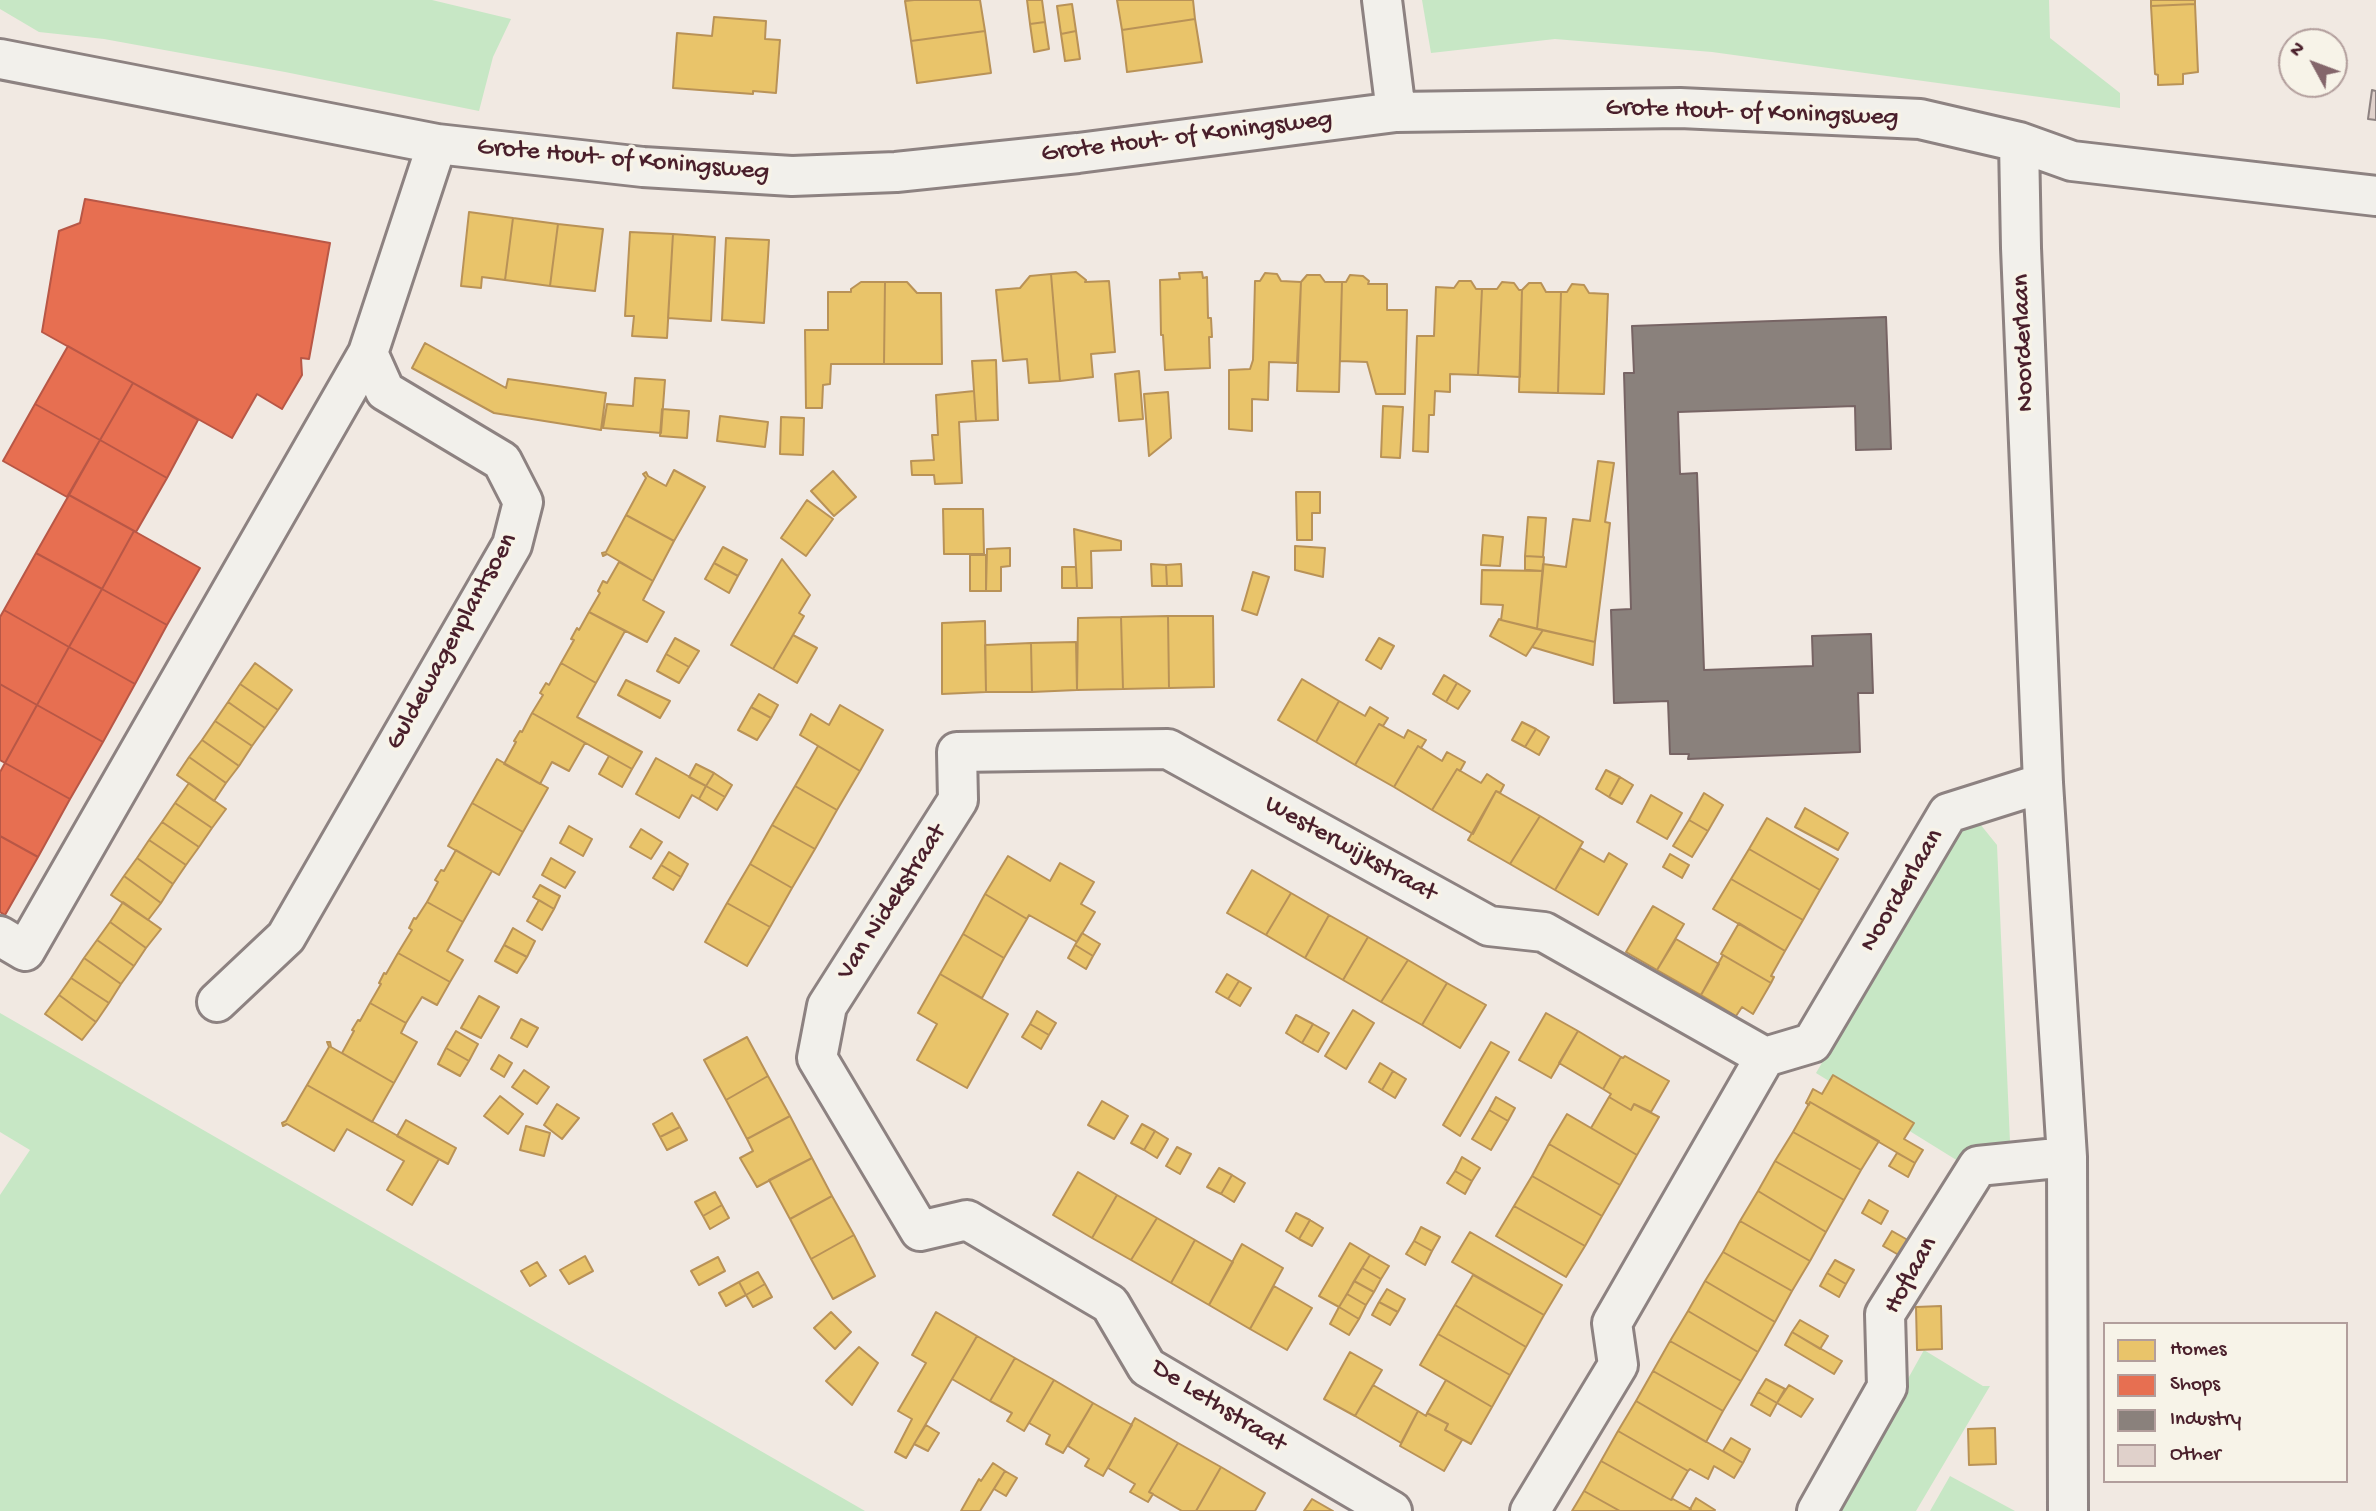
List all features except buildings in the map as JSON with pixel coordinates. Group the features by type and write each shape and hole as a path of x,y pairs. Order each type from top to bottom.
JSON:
{"street":[{"path":"1382,0 1396,112"},
{"name":"Grote Hout- of Koningsweg","path":"0,59 437,144 643,167 792,176 897,172 1065,155 1396,112 1680,108 1920,119 2019,142 2072,160 2376,196"},
{"name":"Noorderlaan","path":"1765,1057 1812,1043 1948,813 2043,783 2019,142"},
{"path":"0,936 25,951 368,353 437,144"},
{"name":"Guldewagenplantsoen","path":"217,1002 286,937 512,545 523,502 502,461 385,391 368,353"},
{"name":"Westerwijkstraat","path":"958,800 957,752 1168,749 1489,926 1544,932 1765,1057"},
{"path":"2043,783 2067,1157 2068,1511"},
{"name":"Van Nidekstraat","path":"827,1006 958,800"},
{"name":"De Lethstraat","path":"827,1006 817,1058 920,1231 967,1220 1110,1304 1147,1367 1392,1511"},
{"path":"1530,1511 1618,1365 1612,1323 1765,1057"},
{"name":"Hoflaan","path":"1817,1511 1887,1387 1885,1314 1978,1166 2067,1157"}],"green space":[{"path":"0,0 432,0 511,19 493,57 479,111 104,39 39,32 0,9"},
{"path":"1422,0 2049,0 2050,38 2120,93 2120,108 1712,52 1555,39 1431,53"},
{"path":"1980,824 1997,845 2010,1142 1972,1145 1958,1161 1816,1073 1961,827"},
{"path":"0,1013 865,1511 0,1511 0,1195 30,1150 0,1132"},
{"path":"1924,1350 1983,1386 1990,1386 1916,1511 1834,1511"},
{"path":"1950,1476 2015,1511 1930,1511"}]}
